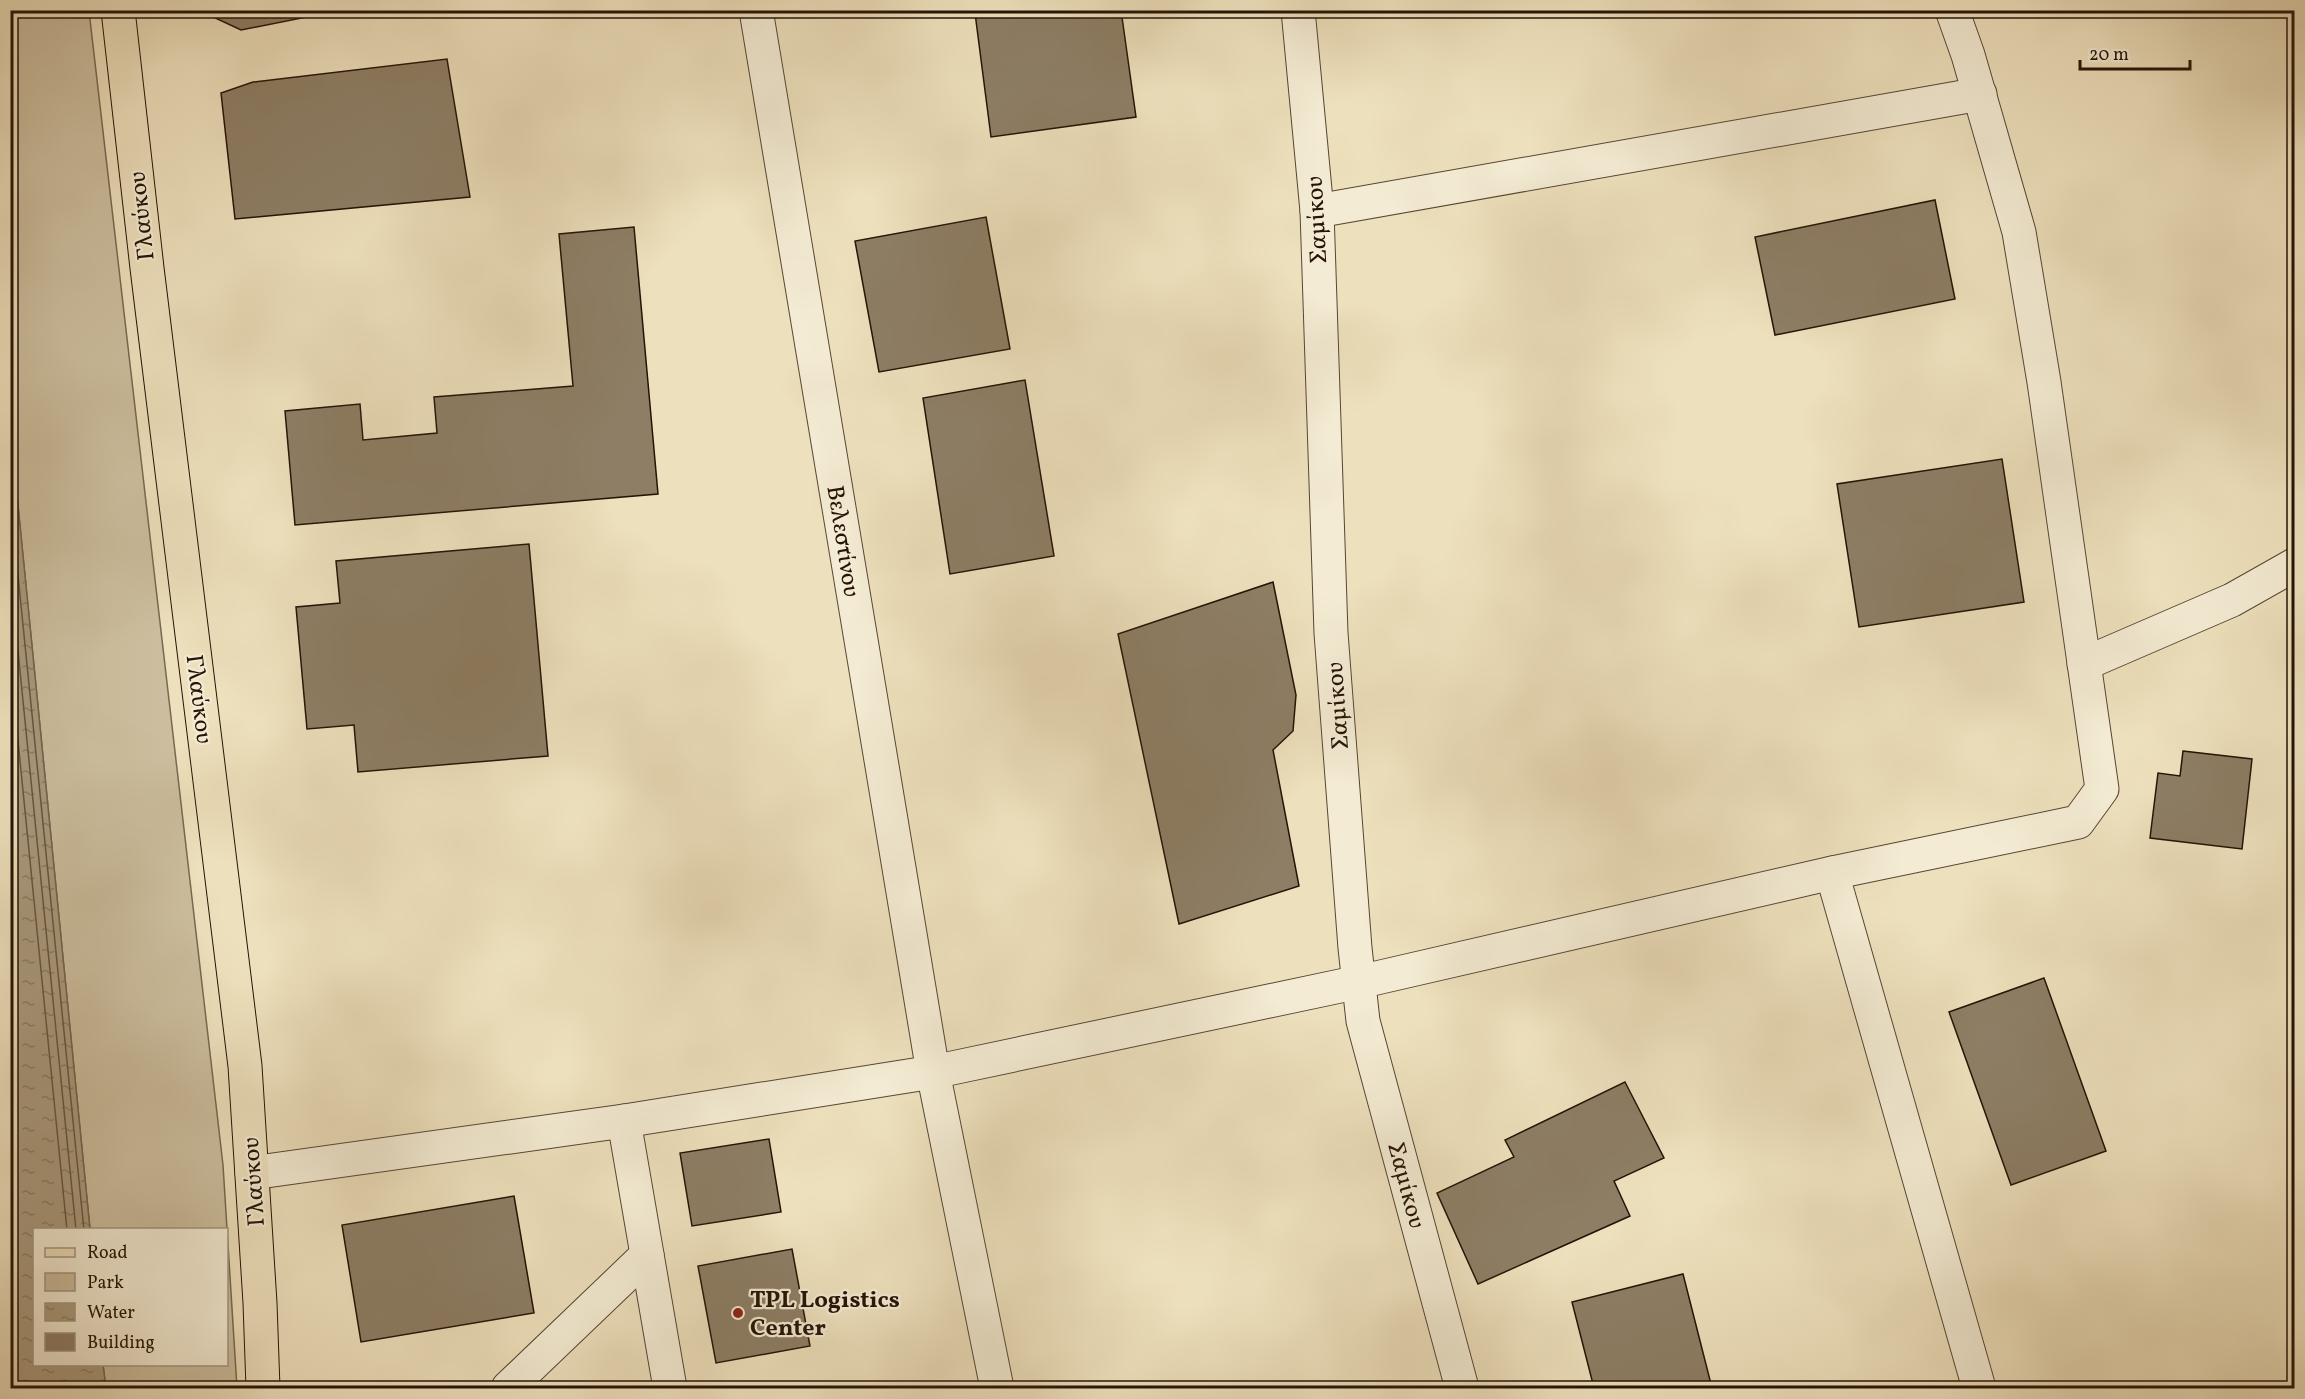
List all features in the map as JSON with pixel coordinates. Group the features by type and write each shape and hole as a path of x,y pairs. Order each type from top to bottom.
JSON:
{"main road":[{"name":"Γλαύκου","path":"118,10 147,268 239,1009 260,1303 262,1389"}],"street":[{"name":"Βελεστίνου","path":"756,10 933,1072 997,1389"},
{"name":"Σαμίκου","path":"1298,10 1317,211 1331,633 1363,1021 1462,1389"},
{"path":"252,1173 624,1120 933,1072 1359,982 1832,873 2079,822 2102,789 2044,382 2019,232 1980,94 1952,10"},
{"path":"1317,211 1980,94"},
{"path":"2084,664 2232,600 2295,565"},
{"path":"1832,873 1978,1389"},
{"path":"624,1120 670,1389"},
{"path":"508,1389 647,1255"}],"green space":[{"path":"10,11 89,11 223,1165 227,1228 90,1228 11,435"},
{"path":"228,1245 237,1388 106,1388 103,1366 228,1366"}],"water":[{"path":"11,435 90,1228 33,1228 33,1366 103,1366 106,1388 11,1388"}],"building":[{"path":"211,10 332,10 332,12 241,30 211,16"},
{"path":"995,10 1121,10 1136,117 991,137 975,13"},
{"path":"447,59 470,197 235,219 221,93 253,82"},
{"path":"1935,200 1955,299 1775,335 1755,237"},
{"path":"986,217 1010,349 879,372 855,241"},
{"path":"634,227 658,494 295,525 285,411 360,404 363,440 437,433 434,397 573,386 559,234"},
{"path":"1025,380 1054,556 950,574 923,398"},
{"path":"2002,459 2024,602 1859,627 1837,484"},
{"path":"529,544 548,756 358,772 354,725 307,729 296,607 340,603 336,561"},
{"path":"1273,582 1296,695 1293,731 1273,750 1299,886 1179,924 1118,634"},
{"path":"2183,751 2252,759 2242,849 2150,838 2158,773 2180,776"},
{"path":"2044,978 2106,1151 2011,1185 1949,1012"},
{"path":"1625,1082 1664,1158 1614,1181 1630,1216 1478,1284 1437,1193 1514,1157 1505,1140"},
{"path":"769,1139 781,1212 692,1226 680,1153"},
{"path":"514,1196 534,1313 361,1342 342,1225"},
{"path":"792,1249 810,1346 716,1363 698,1266"},
{"path":"1683,1274 1712,1388 1594,1388 1572,1302"}],"place":[{"name":"TPL Logistics Center","path":"738,1313"}]}
